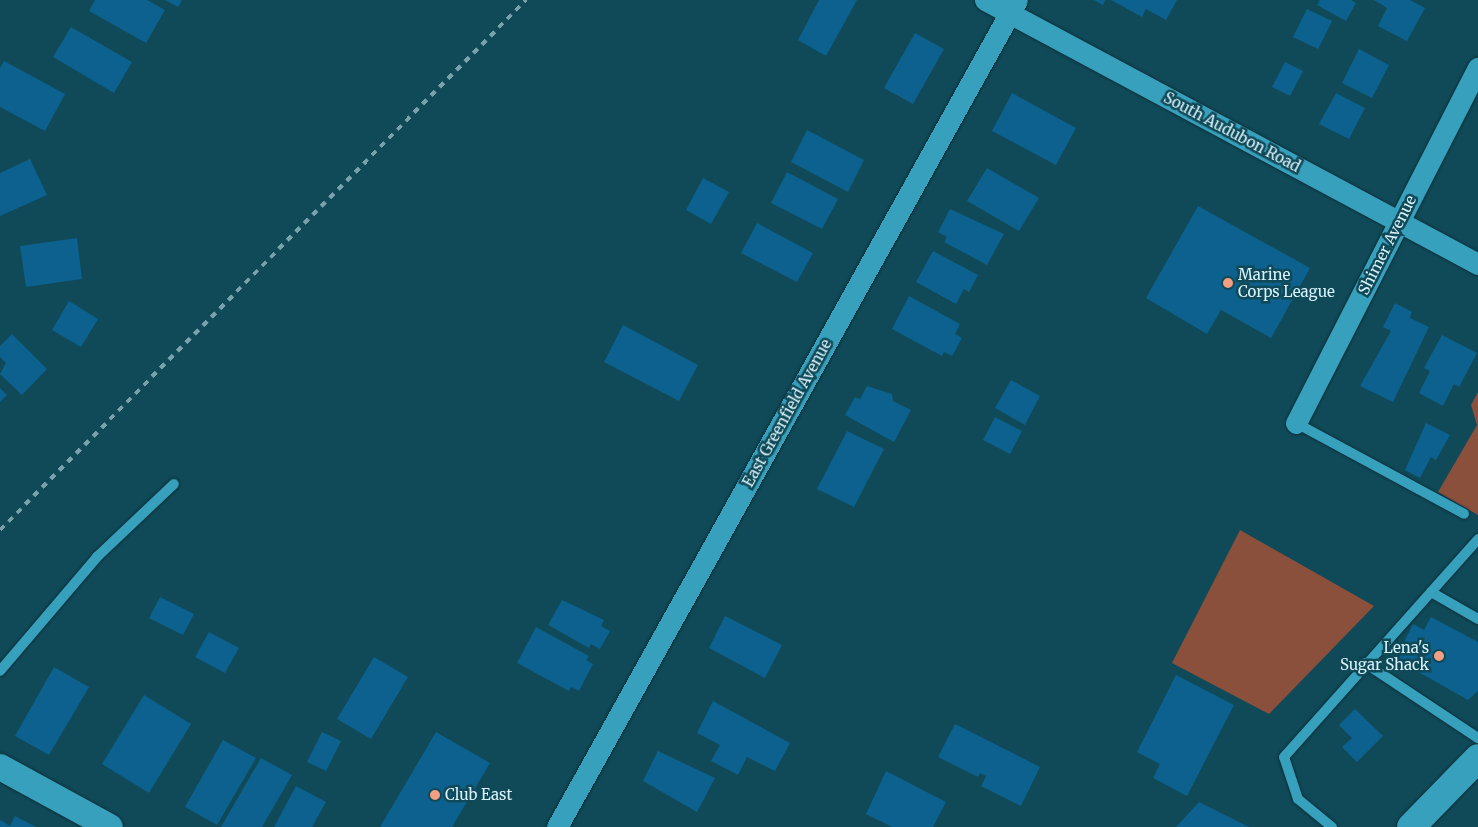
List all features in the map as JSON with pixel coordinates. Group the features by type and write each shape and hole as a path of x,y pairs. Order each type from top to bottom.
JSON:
{"main road":[{"path":"1410,827 1478,758"}],"street":[{"name":"South Audubon Road","path":"986,0 1014,7 1478,264"},
{"name":"East Greenfield Avenue","path":"557,827 1014,7"},
{"name":"Shimer Avenue","path":"1296,423 1478,68"},
{"path":"0,767 110,827"}],"lane":[{"path":"1296,423 1464,514"},
{"path":"0,671 97,557 174,484"},
{"path":"1332,827 1298,799 1284,757 1365,663 1478,538"},
{"path":"1431,592 1478,619"},
{"path":"1365,663 1478,738"}],"shaded area":[{"path":"1478,392 1478,515 1438,492 1477,425 1471,405"},
{"path":"1240,530 1374,606 1269,714 1172,663"}],"building":[{"path":"95,0 147,0 165,10 146,43 89,11"},
{"path":"165,0 182,0 178,7"},
{"path":"819,0 857,0 826,56 798,40"},
{"path":"1094,0 1105,0 1103,5"},
{"path":"1111,0 1177,0 1166,20 1146,9 1142,17"},
{"path":"1320,0 1351,0 1356,3 1346,21 1317,5"},
{"path":"1374,0 1410,0 1425,8 1407,41 1378,26 1387,8"},
{"path":"1307,9 1332,21 1318,49 1293,37"},
{"path":"71,27 132,62 114,93 53,57"},
{"path":"915,33 944,49 913,104 884,88"},
{"path":"1359,49 1389,65 1372,98 1342,83"},
{"path":"4,61 65,94 45,131 0,107 0,68"},
{"path":"1285,62 1303,71 1290,96 1272,87"},
{"path":"1012,93 1076,128 1056,165 992,131"},
{"path":"1336,93 1365,108 1349,139 1319,124"},
{"path":"807,130 864,160 848,192 791,162"},
{"path":"30,159 47,195 0,216 0,173"},
{"path":"987,168 1039,198 1019,231 967,201"},
{"path":"787,172 838,199 822,229 771,203"},
{"path":"703,178 729,192 711,224 686,210"},
{"name":"Marine Corps League","path":"1198,206 1310,268 1271,338 1221,310 1207,334 1146,298"},
{"path":"950,209 1004,234 987,265 944,242 947,237 938,232"},
{"path":"757,223 813,253 797,282 741,253"},
{"path":"77,238 82,279 26,287 20,246"},
{"path":"933,251 978,275 969,292 964,289 956,304 916,282"},
{"path":"909,296 960,324 955,334 962,338 952,356 944,352 942,356 892,329"},
{"path":"69,301 98,319 81,347 52,330"},
{"path":"1395,303 1412,312 1410,318 1429,327 1393,402 1360,386 1391,331 1383,327"},
{"path":"623,325 698,365 679,401 604,362"},
{"path":"12,334 47,369 22,395 0,374 6,363 0,357 0,346"},
{"path":"1442,335 1477,353 1459,387 1454,384 1443,406 1419,393 1430,371 1424,368"},
{"path":"1011,380 1040,396 1025,425 995,408"},
{"path":"867,386 892,394 893,401 911,410 894,442 845,415 855,397 860,399"},
{"path":"0,388 7,395 0,402"},
{"path":"995,417 1022,431 1010,454 983,440"},
{"path":"1426,423 1450,435 1436,460 1431,457 1420,478 1405,470"},
{"path":"847,431 884,449 854,507 817,489"},
{"path":"160,597 194,614 183,635 149,618"},
{"path":"562,600 604,620 601,626 610,631 600,649 591,644 589,648 548,625"},
{"path":"725,616 782,645 765,678 709,648"},
{"name":"Lena's Sugar Shack","path":"1431,617 1478,642 1478,691 1468,700 1399,661 1400,650 1413,624 1424,630"},
{"path":"536,627 589,656 586,660 593,664 579,691 571,687 569,691 517,663"},
{"path":"209,632 239,648 225,673 195,657"},
{"path":"374,657 408,677 371,739 337,719"},
{"path":"54,667 89,687 49,755 15,736"},
{"path":"1176,675 1234,705 1187,796 1153,778 1160,764 1137,752"},
{"path":"144,695 191,724 149,793 102,764"},
{"path":"713,701 790,743 775,771 747,757 738,775 711,761 720,745 697,733"},
{"path":"1355,709 1383,736 1357,762 1342,747 1352,738 1339,725"},
{"path":"955,724 1040,767 1021,806 981,786 986,776 980,773 978,777 938,757"},
{"path":"322,732 341,741 326,771 307,762"},
{"name":"Club East","path":"436,732 490,763 452,827 380,827"},
{"path":"223,740 256,758 217,825 185,807"},
{"path":"658,751 715,778 697,812 643,781"},
{"path":"261,758 292,775 262,827 221,827"},
{"path":"886,771 946,802 933,827 892,827 866,814"},
{"path":"296,786 326,802 312,827 274,827"},
{"path":"1199,802 1249,827 1176,827"},
{"path":"15,816 36,827 0,827 0,820 10,826"}],"railway":[{"path":"0,530 526,0"}],"place":[{"name":"Marine Corps League","path":"1228,283"},
{"name":"Lena's Sugar Shack","path":"1439,656"},
{"name":"Club East","path":"435,795"}]}
